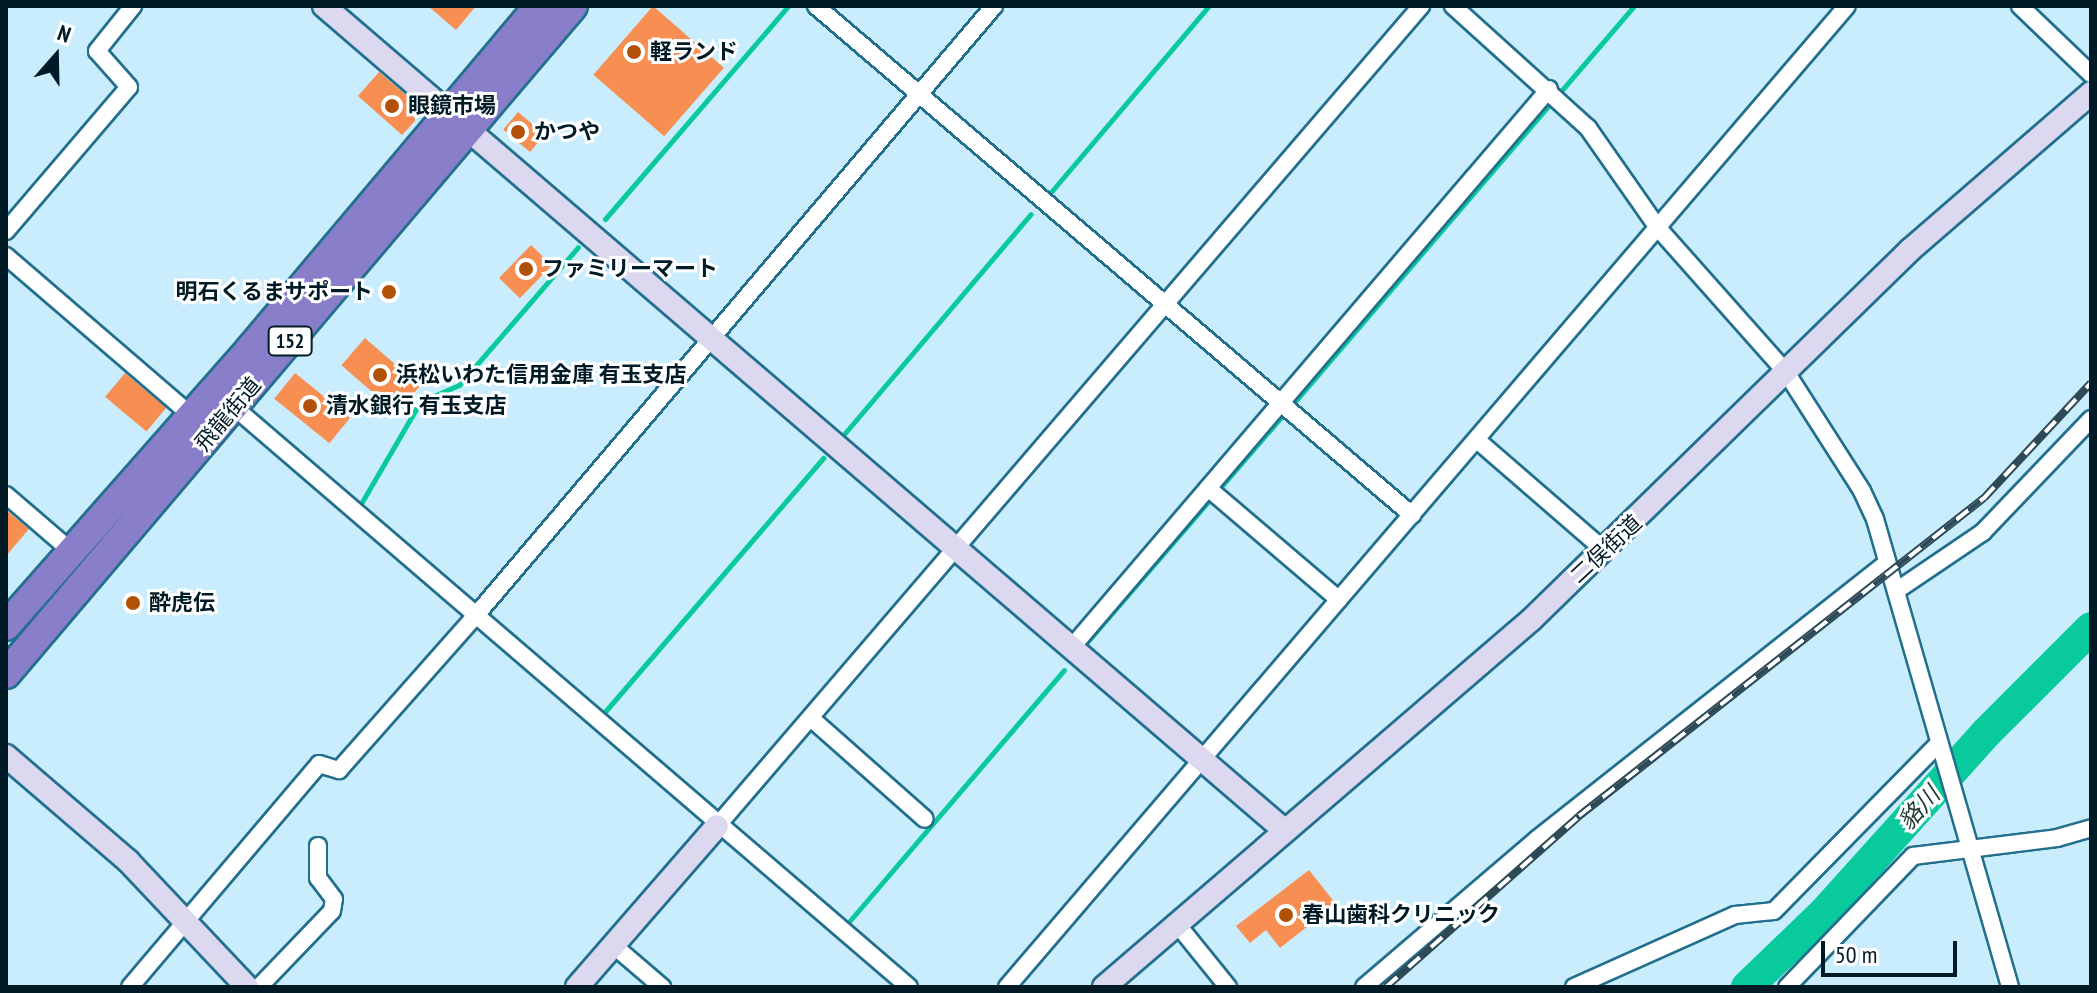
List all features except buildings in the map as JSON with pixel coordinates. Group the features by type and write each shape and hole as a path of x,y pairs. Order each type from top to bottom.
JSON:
{"highway":[{"name":"飛龍街道","path":"6,674 234,407 458,121 539,6"},
{"name":"飛龍街道","path":"6,626 458,121 573,6"}],"street":[{"path":"6,231 129,87 97,51 133,6"},
{"path":"324,6 1205,758 1284,830"},
{"path":"816,6 1412,515"},
{"path":"130,987 188,925 319,764 339,770 477,614 710,336 994,6"},
{"path":"577,987 813,720 956,548 1421,6"},
{"path":"1453,6 1564,103 1604,148 1658,228 1786,372 1862,491 1896,591 2010,987"},
{"path":"1007,987 1847,6"},
{"path":"2020,6 2091,74"},
{"path":"1072,647 1550,90"},
{"name":"二俣街道","path":"1104,987 1531,620 1910,250 2091,93"},
{"path":"6,256 192,416"},
{"path":"234,407 477,614 717,826 909,987"},
{"path":"1896,591 1983,532 2091,419"},
{"path":"1477,440 1604,550"},
{"path":"1208,488 1339,600"},
{"path":"6,495 71,551"},
{"path":"1364,987 1537,839 1886,563"},
{"path":"813,720 925,819"},
{"path":"1574,987 1735,915 1774,911 1939,743"},
{"path":"6,756 128,861 247,987"},
{"path":"1787,987 1913,856 1971,850 2091,828"},
{"path":"259,987 332,911 334,899 318,878 318,846"},
{"path":"1177,924 1228,987"},
{"path":"613,945 662,987"}],"waterway":[{"path":"605,219 788,6"},
{"path":"1051,192 1209,6"},
{"path":"1291,406 1634,6"},
{"path":"845,433 1031,214"},
{"path":"359,507 420,402 459,385 578,247"},
{"path":"1087,642 1283,415"},
{"path":"603,714 823,458"},
{"name":"貉川","path":"1747,987 1824,913 1986,733 2091,628"},
{"path":"843,920 847,924 1064,670"},
{"path":"581,695 712,807"}],"railway":[{"path":"1386,987 1579,816 1984,498 2091,383"}],"place":[{"name":"軽ランド","path":"634,52"},
{"name":"眼鏡市場","path":"392,106"},
{"name":"かつや","path":"518,132"},
{"name":"ファミリーマート","path":"526,269"},
{"name":"明石くるまサポート","path":"389,292"},
{"name":"浜松いわた信用金庫 有玉支店","path":"380,375"},
{"name":"清水銀行 有玉支店","path":"310,406"},
{"name":"酔虎伝","path":"133,603"},
{"name":"春山歯科クリニック","path":"1286,915"}]}
